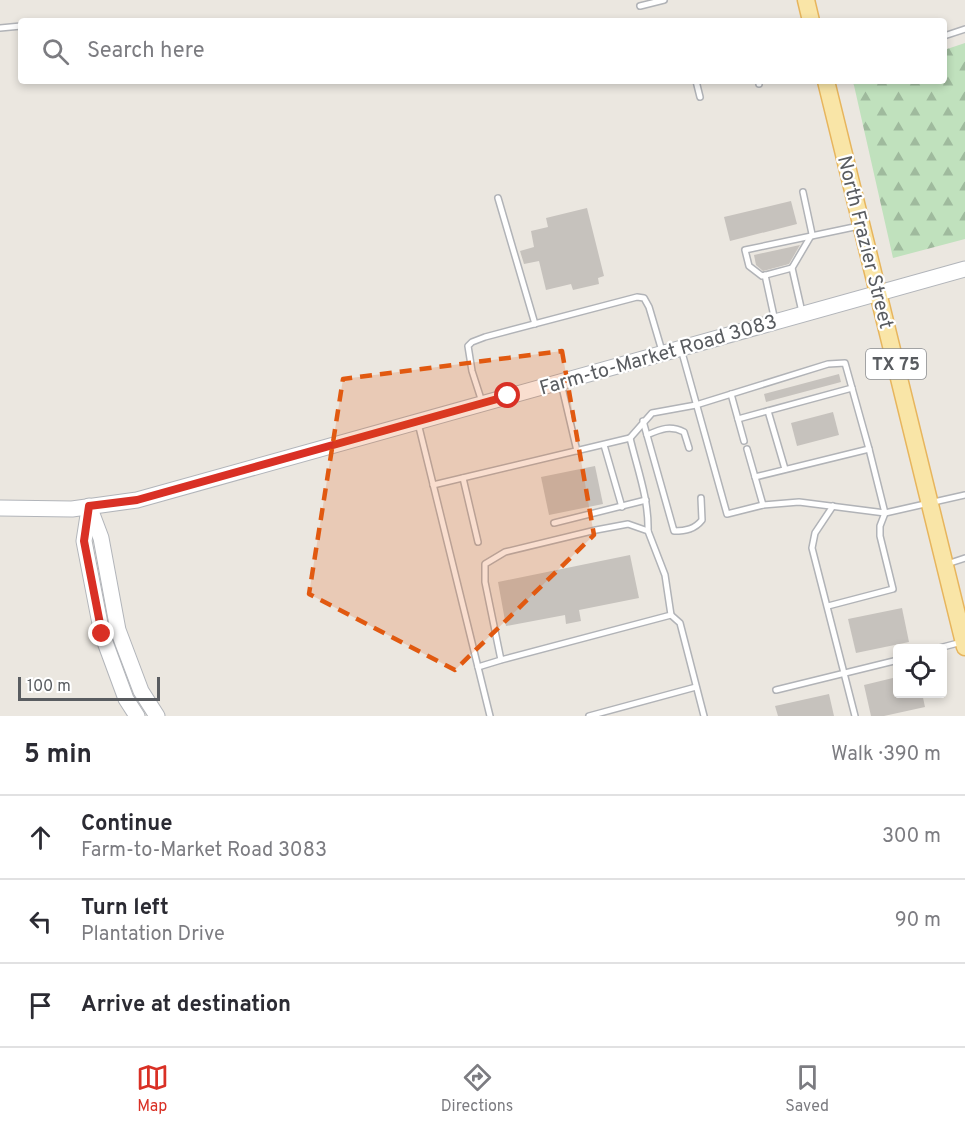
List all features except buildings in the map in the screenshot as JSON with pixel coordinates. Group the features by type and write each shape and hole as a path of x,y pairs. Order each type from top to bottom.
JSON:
{"main road":[{"path":"806,0 809,18"},
{"name":"North Frazier Street","path":"827,84 964,645"},
{"name":"Farm-to-Market Road 3083","path":"0,508 72,509 137,500 965,269"},
{"path":"89,506 84,541 102,634 126,699 137,716"},
{"path":"89,506 101,538 118,630 141,691 157,716"}],"lane":[{"path":"640,6 664,0"},
{"path":"0,27 18,26"},
{"path":"947,35 965,29"},
{"path":"697,84 700,97"},
{"path":"803,192 812,234 792,268 803,314"},
{"path":"498,198 535,324"},
{"path":"792,268 762,276 749,266 745,250 862,225"},
{"path":"765,275 775,321"},
{"path":"483,403 472,371 468,346 485,337 637,297 644,298 649,307 662,353"},
{"path":"680,348 726,514 763,505 799,502 885,513 965,495"},
{"path":"433,485 630,438 652,413 696,405 828,364 845,363 885,513 880,526 880,536 893,589 828,606"},
{"path":"560,381 577,451"},
{"path":"738,419 852,388"},
{"path":"731,394 744,441"},
{"path":"768,411 785,469"},
{"path":"643,421 674,531 686,531 698,526 702,520 701,498"},
{"path":"418,422 490,716"},
{"path":"647,435 664,428 675,427 684,432 689,448"},
{"path":"630,438 646,500 648,531 665,575 671,615 680,623 704,716"},
{"path":"604,445 621,507"},
{"path":"747,449 763,505"},
{"path":"754,477 869,449"},
{"path":"463,478 478,542"},
{"path":"554,524 646,500"},
{"path":"833,506 815,533 812,548 855,716"},
{"path":"501,660 485,582 485,564 505,552 596,530 628,524 648,531"},
{"path":"945,564 965,558"},
{"path":"477,667 671,615"},
{"path":"947,647 964,645"},
{"path":"776,690 893,661"},
{"path":"589,716 696,687"}],"highlighted area":[{"path":"562,351 594,535 455,670 309,594 343,379"}],"green space":[{"path":"965,43 965,239 893,258 854,84 947,84 947,49"}],"route":[{"path":"102,634 84,541 89,506 137,500 508,396"}]}
